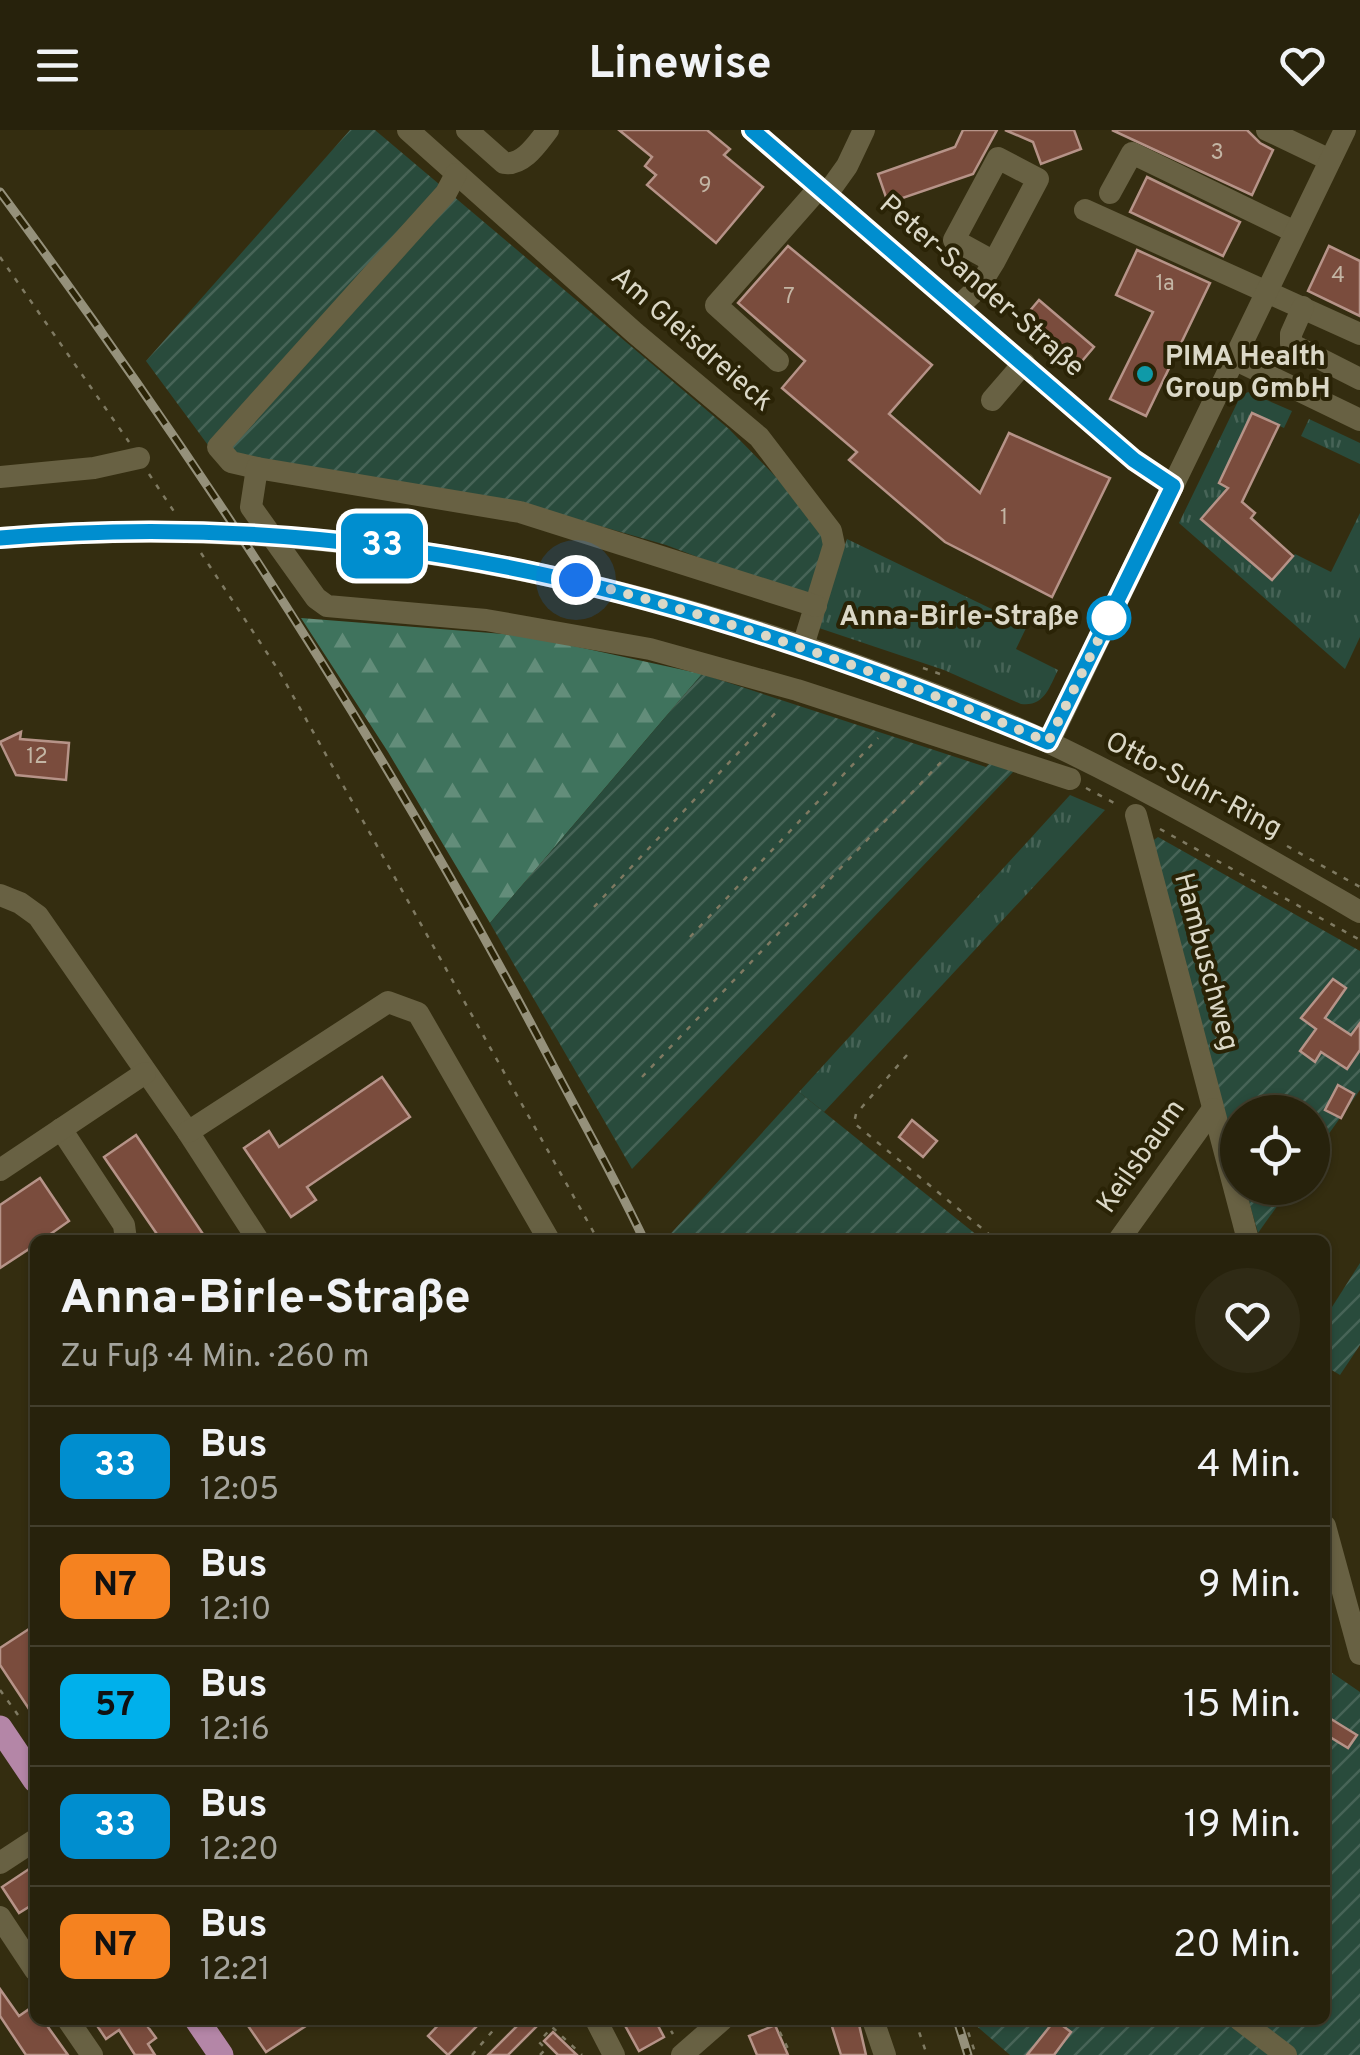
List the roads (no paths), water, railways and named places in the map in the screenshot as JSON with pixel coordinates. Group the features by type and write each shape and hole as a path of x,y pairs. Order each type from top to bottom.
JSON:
{"main road":[{"path":"11,1724 30,1767"},
{"path":"200,2025 221,2055"}],"street":[{"name":"Am Gleisdreieck","path":"408,130 635,333 759,437 831,531 834,546 803,646"},
{"path":"467,130 511,165 548,130"},
{"name":"Peter-Sander-Straße","path":"752,130 1134,460 1173,486"},
{"path":"778,360 716,305 823,191 839,179 864,130"},
{"path":"1266,130 1330,160"},
{"path":"1048,742 1345,130"},
{"path":"1110,193 1132,153 1295,232"},
{"path":"456,174 446,192 218,447 230,462 520,512 816,606"},
{"path":"1085,210 1360,334"},
{"path":"959,306 978,288 994,262"},
{"path":"1304,307 1291,334 1291,344 1360,379"},
{"path":"1234,359 1360,420"},
{"path":"992,400 1024,363"},
{"path":"0,478 94,468 138,458"},
{"path":"258,468 251,507 316,598 327,606 548,628 650,648 797,690 1070,779"},
{"name":"Otto-Suhr-Ring","path":"0,538 155,531 310,539 446,555 576,580 676,606 803,646 954,701 1048,742 1360,912"},
{"name":"Hambuschweg","path":"1136,815 1247,1235"},
{"path":"0,895 38,916 255,1235"},
{"path":"188,1132 388,1002 418,1013 546,1235"},
{"path":"0,1170 145,1073"},
{"name":"Keilsbaum","path":"1124,1235 1212,1109"},
{"path":"61,1129 124,1225 125,1235"},
{"path":"1330,1544 1360,1654"},
{"path":"0,1864 30,1843"},
{"path":"0,1918 30,1963"},
{"path":"71,2025 92,2055"},
{"path":"599,2025 614,2055"},
{"path":"682,2055 716,2025"},
{"path":"875,2025 886,2055"},
{"path":"1247,2025 1286,2055"}],"railway":[{"path":"0,192 147,396 352,712 479,928 642,1235"},
{"path":"959,2025 968,2055"}],"place":[{"name":"PIMA Health Group GmbH","path":"1145,374"},
{"name":"Anna-Birle-Straße","path":"1109,618"}]}
